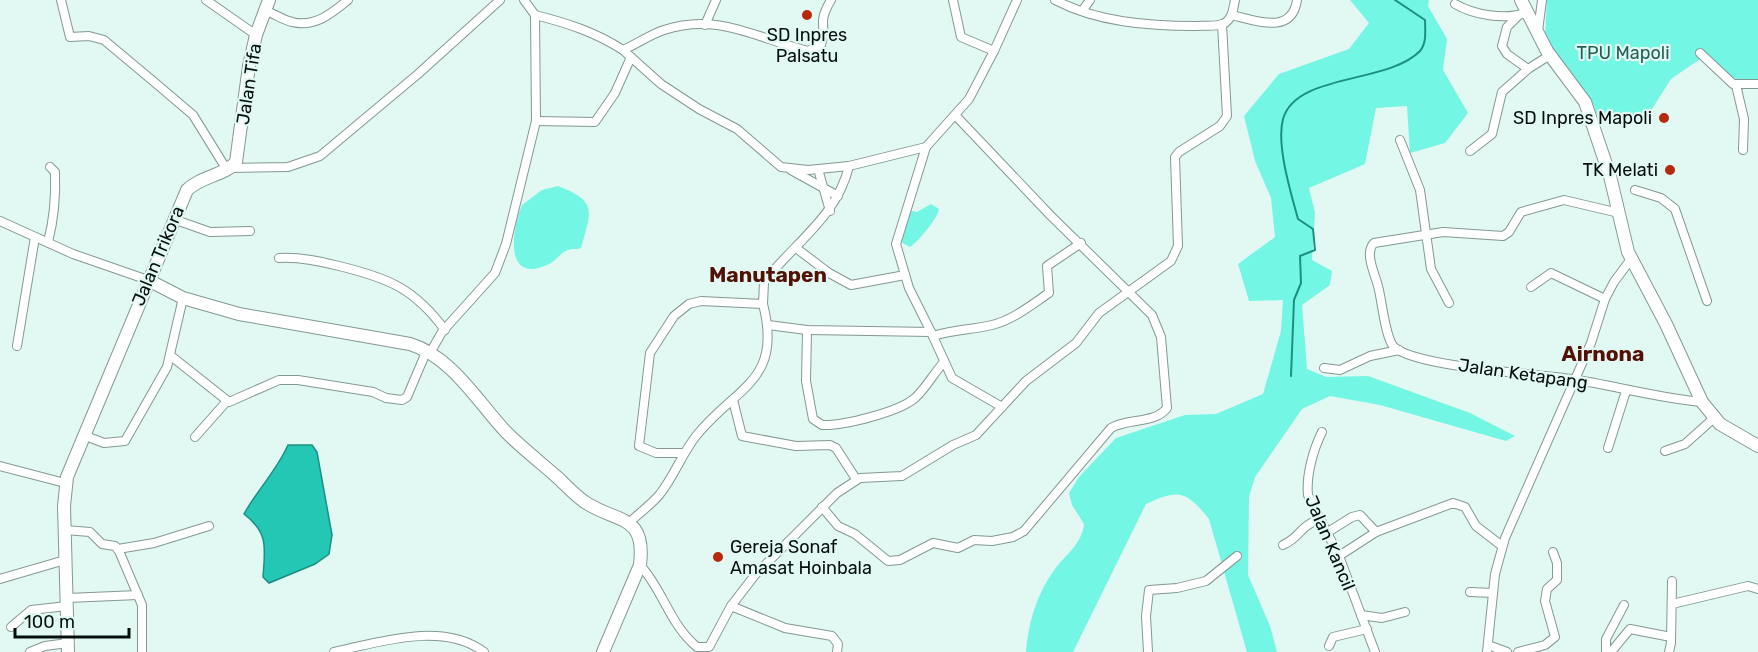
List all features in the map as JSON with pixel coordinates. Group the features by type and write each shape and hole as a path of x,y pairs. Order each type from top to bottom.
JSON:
{"street":[{"path":"61,0 70,37 89,36 104,40 193,115 229,169"},
{"path":"206,0 256,35"},
{"path":"267,5 290,22 311,23 325,18 348,0"},
{"name":"Jalan Trikora","path":"68,647 64,530 65,483 173,219 188,188 200,179 229,169 288,166 320,156 418,74 500,0"},
{"path":"171,356 227,401 235,401 279,380 298,380 373,392 386,398 402,400 407,397 429,352 498,267 536,121 535,15 524,0"},
{"path":"705,25 716,0"},
{"path":"627,48 665,29 705,25 742,28 784,44 813,51 821,45 823,34 821,19 831,0"},
{"path":"953,0 956,23 961,37 994,51"},
{"path":"1002,407 956,381 944,362 905,275 897,238 926,147 956,116 980,83 1017,0"},
{"path":"1054,0 1082,11 1127,22 1183,26 1222,24 1232,15 1235,0"},
{"path":"1082,11 1090,0"},
{"path":"1232,15 1257,21 1287,21 1293,16 1297,0"},
{"path":"1521,0 1522,14 1538,31 1550,55 1565,71 1589,111 1631,259 1666,324 1702,402 1714,418 1758,446"},
{"path":"1538,31 1542,0"},
{"path":"1455,4 1473,13 1522,14"},
{"name":"Jalan Tifa","path":"229,169 238,152 256,35 267,5"},
{"path":"1522,14 1507,27 1502,46 1508,54 1528,69"},
{"path":"535,15 582,28 627,48 631,60 661,84 699,109 737,129 772,160 838,196"},
{"path":"640,565 649,575 681,632 694,645 704,650 712,643 731,606 755,575 822,507 856,479 896,477 912,471 952,445 976,435 1026,381 1076,343 1099,313 1168,264 1177,252 1178,223 1174,178 1176,155 1226,119 1222,24"},
{"path":"1700,53 1736,85 1744,119 1743,150"},
{"path":"1470,151 1492,134 1502,92 1528,69 1550,55"},
{"path":"536,121 595,122 615,93 631,60"},
{"path":"1736,85 1758,84"},
{"path":"822,507 838,526 855,534 888,561 900,560 933,543 958,548 974,540 992,541 1021,533 1111,428 1123,422 1158,416 1167,408 1157,322 1081,243 1051,216 956,116"},
{"path":"1400,140 1420,190 1428,233 1431,269 1449,303"},
{"path":"791,170 849,166 926,147"},
{"path":"630,522 659,495 684,453 703,428 751,385 770,338 763,304 764,282 830,210 849,166"},
{"path":"48,242 54,221 55,200 55,172 50,167"},
{"path":"818,169 830,210"},
{"path":"1635,190 1661,198 1675,209 1707,301"},
{"path":"1399,350 1389,340 1370,249 1374,243 1428,233 1450,232 1503,236 1509,232 1521,212 1562,200 1619,213"},
{"path":"173,219 210,232 250,231"},
{"path":"0,221 73,254 148,280 183,298 239,314 298,326 337,330 429,352 448,366 508,434 583,501 630,522 640,543 640,565 603,652"},
{"path":"17,346 35,237"},
{"path":"768,325 807,330 932,334 996,324 1024,310 1049,293 1047,266 1081,243"},
{"path":"796,248 829,273 851,285 905,275"},
{"path":"279,258 315,259 375,274 416,298 445,330"},
{"path":"1507,652 1488,649 1493,592 1502,546 1531,475 1592,343 1605,299 1631,259"},
{"path":"1531,287 1551,273 1605,299"},
{"path":"83,435 104,443 124,442 171,356 183,298"},
{"path":"684,453 656,453 639,446 648,367 654,344 674,316 693,302 763,304"},
{"path":"807,330 806,381 813,419 818,424 844,423 903,405 916,397 944,362"},
{"path":"1324,368 1340,370 1370,356 1399,350"},
{"name":"Jalan Ketapang","path":"1399,350 1460,366 1576,380 1626,391 1702,402"},
{"path":"1608,448 1626,391"},
{"path":"733,400 742,436 796,446 830,445 836,448 856,479"},
{"path":"195,437 227,401"},
{"path":"1665,451 1685,444 1714,418"},
{"name":"Jalan Kancil","path":"1322,432 1313,454 1307,485 1308,495 1339,556 1375,652"},
{"path":"0,466 65,483"},
{"path":"1339,556 1376,532 1454,503 1465,507 1476,526 1502,546"},
{"path":"1328,532 1352,517 1360,515 1376,532"},
{"path":"1283,545 1295,539 1304,525 1320,519"},
{"path":"64,530 90,532 102,544 118,549 154,543 209,526"},
{"path":"118,549 143,612 142,652"},
{"path":"1518,652 1545,645 1555,637 1545,601 1547,589 1557,580 1557,563 1553,552"},
{"path":"1148,652 1146,616 1149,590 1177,588 1206,581 1237,556"},
{"path":"0,579 65,560"},
{"path":"1669,652 1672,581"},
{"path":"1672,604 1748,586 1758,589"},
{"path":"1470,592 1493,592"},
{"path":"11,627 31,610 67,602 138,595"},
{"path":"1606,652 1606,639 1624,605"},
{"path":"731,606 785,628 832,636 838,644 837,652"},
{"path":"1361,615 1382,618 1405,612"},
{"path":"1611,652 1630,629 1671,637"},
{"path":"1329,646 1333,637 1367,630"},
{"path":"334,652 435,636 460,639 484,652"},
{"path":"30,652 45,646 68,647"}],"green space":[{"path":"1350,0 1429,0 1428,6 1447,39 1443,70 1468,113 1445,143 1410,153 1407,106 1376,108 1365,164 1309,188 1315,213 1312,260 1332,271 1330,285 1302,305 1307,369 1326,377 1368,376 1470,413 1515,436 1506,441 1380,405 1330,396 1302,409 1255,477 1249,497 1248,575 1270,626 1277,652 1247,652 1209,519 1194,502 1181,495 1174,495 1146,504 1073,652 1026,652 1031,619 1038,598 1055,569 1077,543 1083,531 1084,524 1072,505 1069,493 1079,477 1116,438 1185,415 1216,414 1263,394 1281,331 1283,300 1249,301 1238,264 1275,237 1271,198 1255,161 1244,116 1279,74 1349,49 1369,23"},
{"name":"TPU Mapoli","path":"1547,0 1758,0 1758,84 1746,86 1703,57 1671,79 1645,120 1621,118 1596,123 1597,115 1594,106 1545,36"},
{"path":"558,186 581,198 589,210 581,248 565,251 549,264 534,269 524,267 514,252 518,215 522,205 542,190"},
{"path":"931,204 939,209 927,230 910,247 901,242 908,210 917,212"}],"shaded area":[{"path":"288,445 312,445 317,452 332,535 329,554 315,564 269,583 263,577 264,542 262,535 244,514"}],"waterway":[{"path":"1291,376 1294,300 1301,283 1300,256 1315,250 1313,229 1298,219 1288,183 1281,142 1283,119 1291,104 1305,94 1324,86 1387,69 1405,62 1420,51 1425,40 1425,20 1395,0"}],"place":[{"name":"SD Inpres Palsatu","path":"807,15"},
{"name":"SD Inpres Mapoli","path":"1664,118"},
{"name":"TK Melati","path":"1670,170"},
{"name":"Gereja Sonaf Amasat Hoinbala","path":"718,557"}],"district":[{"name":"Manutapen","path":"768,275"},
{"name":"Airnona","path":"1603,354"}]}
